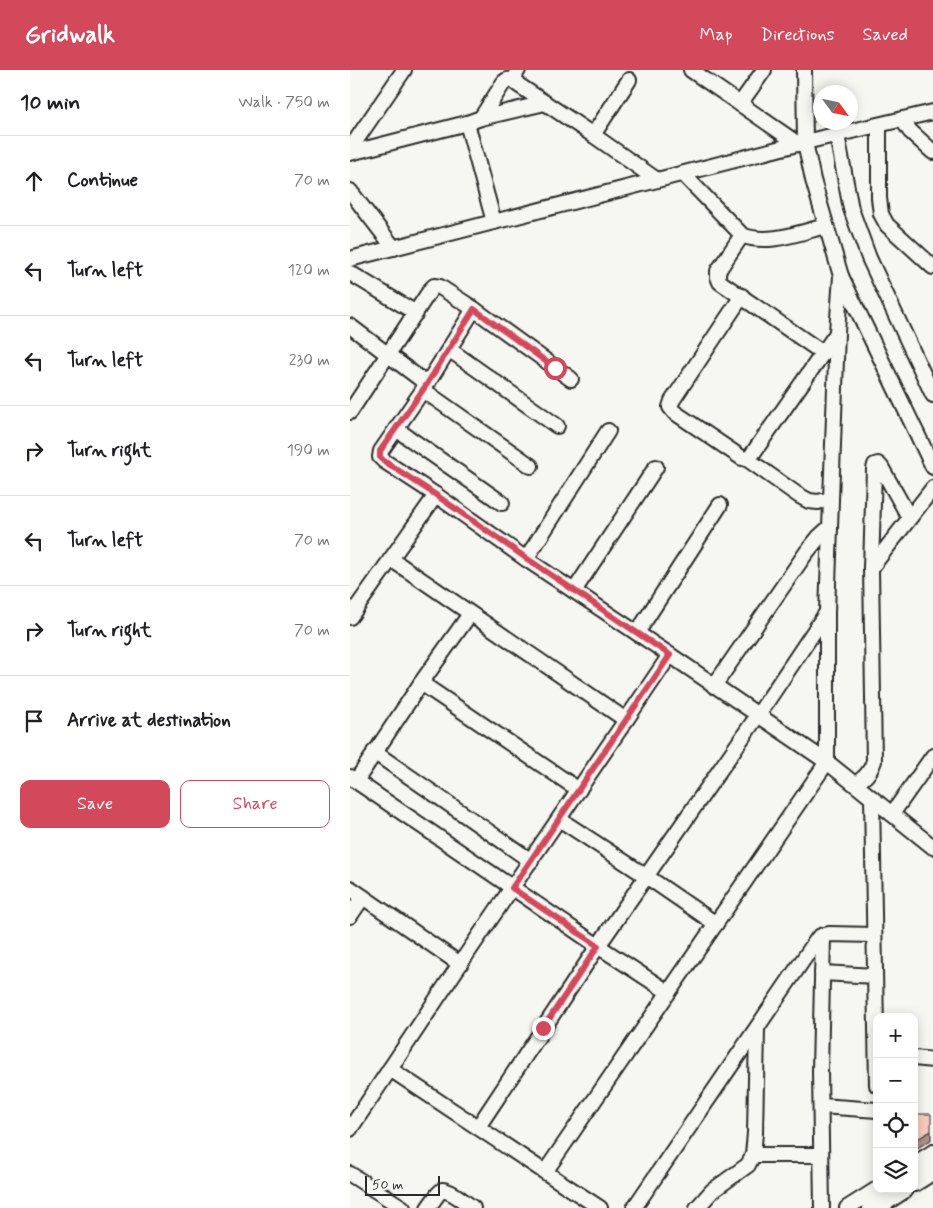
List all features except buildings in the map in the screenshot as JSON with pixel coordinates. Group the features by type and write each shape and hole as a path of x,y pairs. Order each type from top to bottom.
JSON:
{"highway":[{"path":"918,1178 933,1169"},
{"path":"873,1208 896,1193"}],"street":[{"path":"350,149 404,70"},
{"path":"691,70 801,143"},
{"path":"740,104 764,70"},
{"path":"804,70 801,143 841,276 933,467"},
{"path":"481,118 504,82 516,75 517,84 657,180"},
{"path":"593,135 629,80"},
{"path":"350,153 545,103"},
{"path":"350,259 801,143 933,112"},
{"path":"902,120 910,131 933,152"},
{"path":"467,123 494,222"},
{"path":"879,125 879,198 881,214 887,225 933,267"},
{"path":"829,137 851,209 869,258 933,395"},
{"path":"683,174 742,234 750,238 763,240 826,226"},
{"path":"350,191 394,248"},
{"path":"742,234 718,271 720,282 822,353"},
{"path":"350,273 416,313"},
{"path":"545,1172 827,762 827,612 837,332 841,276"},
{"path":"352,406 434,286 474,309 571,380"},
{"path":"742,296 672,401 670,407 674,412 742,458 747,459 809,501 818,502 831,499"},
{"path":"474,309 450,350 380,451 380,457 827,762 933,847"},
{"path":"350,326 425,387 531,466"},
{"path":"747,459 751,456 837,332"},
{"path":"450,350 557,426"},
{"path":"396,429 502,503"},
{"path":"526,558 608,431"},
{"path":"856,784 868,775 874,761 871,568 874,469 876,464 881,467 909,518"},
{"path":"574,591 656,467"},
{"path":"871,568 933,488"},
{"path":"350,617 436,495"},
{"path":"637,633 720,505"},
{"path":"714,686 806,553 830,527"},
{"path":"391,560 626,720"},
{"path":"478,1127 598,946 827,612"},
{"path":"470,614 374,752 353,779 668,992"},
{"path":"350,1129 670,655"},
{"path":"421,683 579,790"},
{"path":"374,752 531,861"},
{"path":"892,814 933,756"},
{"path":"872,798 875,1013"},
{"path":"559,819 716,924"},
{"path":"350,888 460,964"},
{"path":"350,916 363,897"},
{"path":"634,1208 818,938 829,934 874,935"},
{"path":"822,1208 820,1061 823,935"},
{"path":"822,973 875,976"},
{"path":"696,1208 712,1191 748,1165 753,1155 756,1028"},
{"path":"918,1058 933,1060"},
{"path":"390,1069 600,1208"},
{"path":"820,1106 873,1110"},
{"path":"918,1161 933,1152"},
{"path":"753,1155 821,1155"},
{"path":"350,1174 403,1208"},
{"path":"428,1208 442,1190 453,1194 473,1208"},
{"path":"847,1208 873,1192"}],"route":[{"path":"543,1028 598,946 512,888 670,655 384,461 380,457 380,451 450,350 474,309 555,368"}]}
